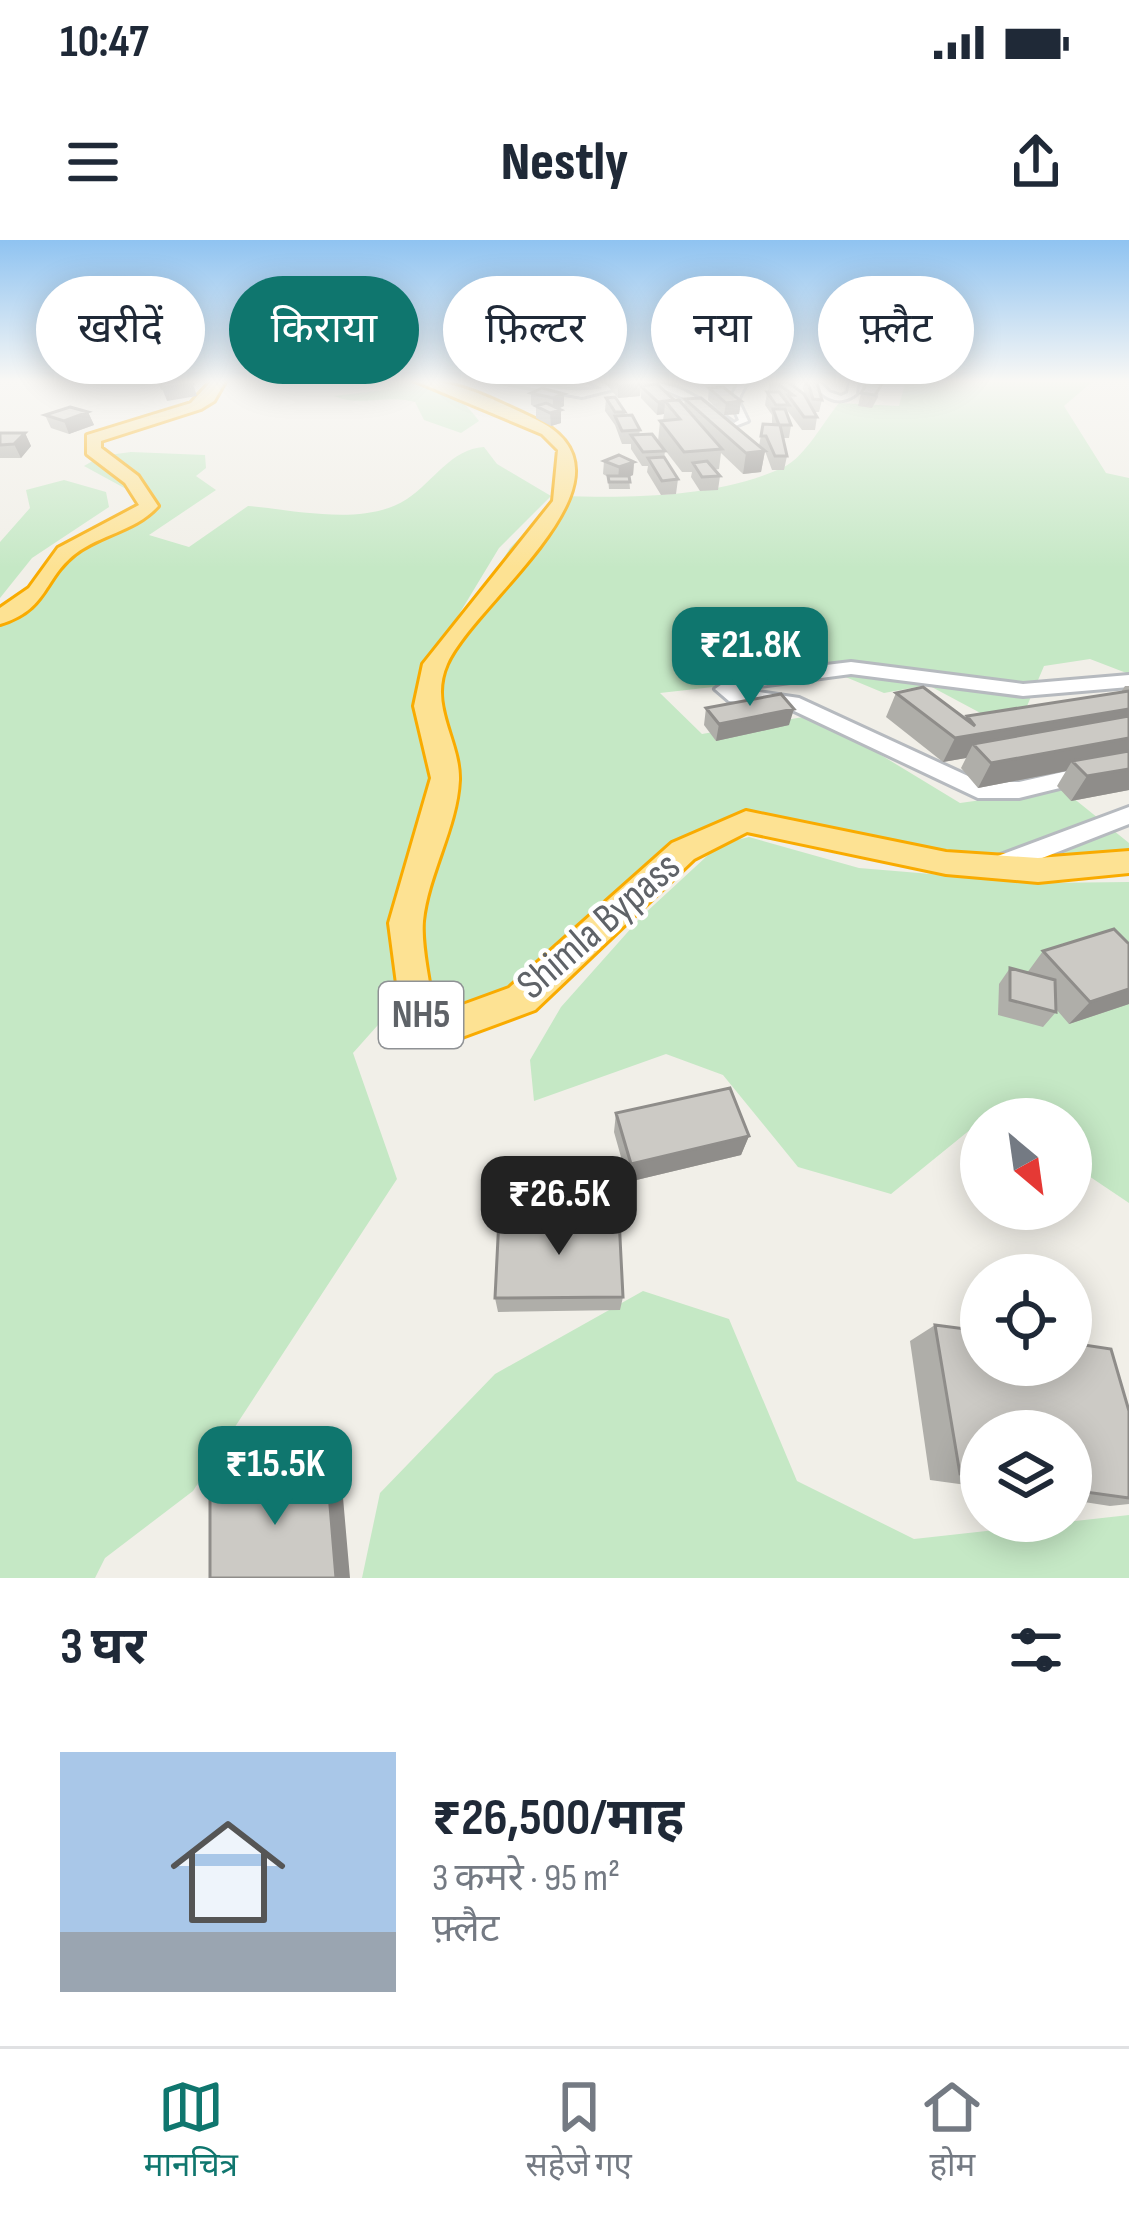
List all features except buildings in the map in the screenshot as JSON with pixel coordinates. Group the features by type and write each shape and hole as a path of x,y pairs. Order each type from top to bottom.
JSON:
{"highway":[{"path":"0,617 35,600 66,551 123,525 149,506 132,480 93,450 93,442"},
{"name":"Shimla Bypass","path":"559,442 566,449 569,467 562,502 435,664 427,706 445,778 406,923 415,1011 443,1028 521,1000 716,828 746,821 946,863 1038,870 1129,862"}],"street":[{"path":"1129,681 1023,690 851,668 767,676 734,682 725,689 736,698 793,702 978,790 1019,790 1129,764"},
{"path":"996,867 1129,814"}],"green space":[{"path":"810,442 1087,442 1106,473 1129,478 1129,674 1090,659 1044,666 1016,732 928,685 884,693 836,673 660,693 702,734 815,715 960,803 1062,789 1129,843 1129,854 1036,867 945,860 746,818 712,825 517,997 441,1022 419,1008 411,922 449,778 431,705 439,664 510,548 561,496 703,490 758,477 792,462"},
{"path":"484,447 497,464 551,496 499,548 429,664 438,779 397,925 394,1007 353,1053 397,1179 193,1491 105,1558 95,1578 0,1578 0,622 70,547 138,505 128,490 84,466 101,456 131,452 205,455 206,468 196,476 216,490 149,535 189,547 248,506 329,515 390,508 417,492 462,453"},
{"path":"64,480 106,492 109,507 32,558 0,598 0,542 30,508 26,490"},
{"path":"749,837 859,868 1040,883 1129,882 1129,1203 1092,1178 1092,1098 960,1098 960,1138 891,1194 798,1167 723,1075 666,1054 534,1101 530,1060 561,1007 642,916 720,844"},
{"path":"643,1291 729,1319 797,1481 914,1539 960,1534 960,1542 1092,1542 1092,1519 1129,1515 1129,1578 362,1578 380,1493 495,1374"}]}
